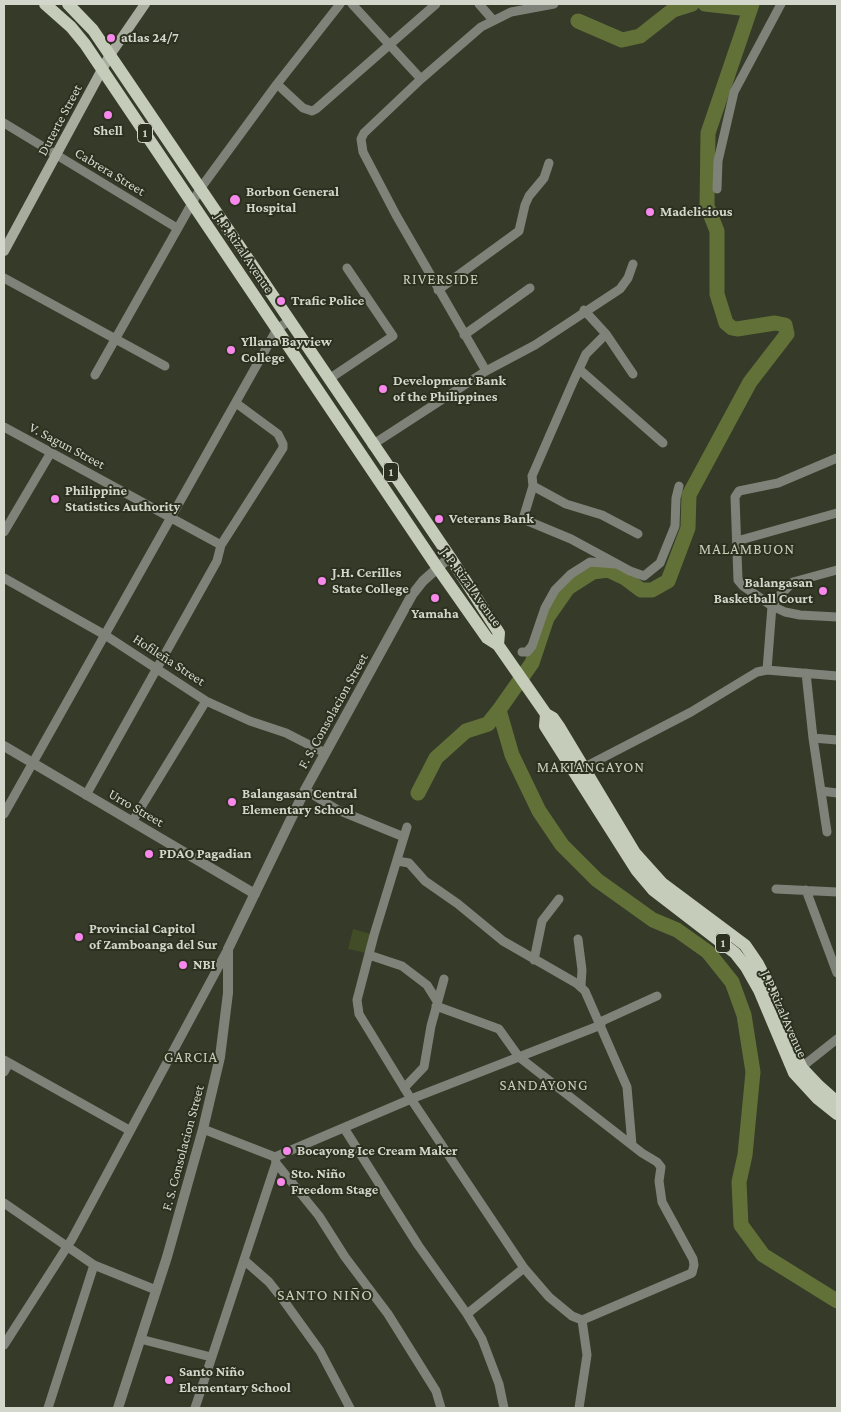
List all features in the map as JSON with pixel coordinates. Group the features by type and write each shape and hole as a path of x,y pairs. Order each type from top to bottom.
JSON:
{"main road":[{"name":"J. P. Rizal Avenue","path":"45,4 70,27 102,70 437,567 487,638 498,645 536,698 546,714 545,726 580,769 625,846 662,883 745,946 758,964 770,987 792,1047 798,1070 835,1107"},
{"name":"J. P. Rizal Avenue","path":"68,4 93,30 372,445 450,557 499,633 498,645"},
{"name":"Duterte Street","path":"4,251 110,55 145,4"},
{"path":"218,242 230,234"}],"street":[{"path":"352,4 390,42 421,79"},
{"path":"276,84 303,108 312,111 436,4"},
{"path":"479,4 493,20"},
{"path":"486,371 396,215 364,152 361,139 364,133 421,79 470,36 493,20 519,10 554,4"},
{"path":"717,189 718,161 734,92 780,4"},
{"path":"95,375 191,202 276,84 337,5"},
{"name":"Cabrera Street","path":"4,123 177,228"},
{"path":"438,290 518,233 525,205 529,196 544,178 549,163"},
{"path":"372,445 486,371 535,345 584,310 620,289 628,278 633,264"},
{"path":"329,379 393,336 347,268"},
{"path":"4,278 165,366"},
{"path":"464,335 530,288"},
{"path":"584,310 606,334 633,374"},
{"path":"4,814 277,329 289,321"},
{"path":"606,334 586,354 573,382 532,476 533,486 524,520 571,539 644,576 660,563 675,526 676,498 679,486"},
{"path":"580,370 663,443"},
{"path":"86,795 217,561 221,546 283,448 278,434 236,402"},
{"name":"V. Sagun Street","path":"4,427 50,454 171,517 221,546"},
{"path":"4,532 50,454"},
{"path":"837,458 778,483 737,492 735,497 738,580 749,592 772,606 800,615 837,617"},
{"path":"533,486 566,504 602,515 638,534"},
{"path":"737,541 837,513"},
{"name":"F. S. Consolacion Street","path":"118,1408 168,1257 204,1129 220,1056 228,993 228,950 305,790 412,595 437,567 450,557"},
{"path":"522,652 527,652 532,646 548,602 555,590 571,574 590,562 621,564"},
{"path":"767,670 772,606 785,587 793,582 837,570"},
{"name":"Hofileña Street","path":"4,578 105,635 206,700 250,721 286,733 325,754"},
{"path":"580,769 683,716 753,674 767,670 837,676"},
{"path":"806,673 813,738 827,832"},
{"path":"132,822 206,700"},
{"path":"813,738 837,740"},
{"name":"Urro Street","path":"4,746 254,894"},
{"path":"305,790 338,810 404,837"},
{"path":"821,791 837,793"},
{"path":"407,826 358,989 359,1014 411,1099 524,1268 565,1311 582,1320"},
{"path":"397,861 409,863 425,881 458,904 503,941 581,986 588,996 627,1087 632,1145"},
{"path":"776,889 837,892"},
{"path":"806,890 837,973"},
{"path":"534,960 544,917 559,900"},
{"path":"578,939 582,970 581,986"},
{"path":"4,1345 66,1246 228,950"},
{"path":"369,955 402,966 427,985 436,1004 499,1029 519,1057 642,1154 653,1158 660,1167 659,1186 662,1202 692,1259 694,1270 687,1277 625,1300 582,1320"},
{"path":"404,1088 424,1067 436,1004 444,979"},
{"path":"195,1408 276,1160 411,1099 519,1057 600,1023 657,996"},
{"path":"798,1070 837,1039"},
{"path":"4,1072 6,1062 129,1130"},
{"path":"344,1128 418,1245 467,1314 482,1339 492,1362 504,1408"},
{"path":"204,1129 276,1160 319,1216 345,1257 388,1314 436,1391 441,1408"},
{"path":"4,1203 94,1265 156,1290"},
{"path":"244,1260 269,1282 320,1351 350,1408"},
{"path":"48,1408 94,1265"},
{"path":"467,1314 524,1268"},
{"path":"579,1408 587,1355 582,1320"},
{"path":"140,1338 211,1357"}],"green space":[{"path":"353,929 371,934 366,953 348,949"}],"waterway":[{"path":"578,21 622,40 640,36 673,10 692,4"},
{"path":"705,4 749,9"},
{"path":"418,793 436,758 466,731 488,724 499,710 532,663 547,618 568,588 593,572 608,570 625,578 641,590 652,590 668,581 688,528 689,495 750,382 787,334 785,325 775,323 737,329 732,328 726,323 717,294 717,231 707,206 708,133 752,4"},
{"path":"499,710 512,755 539,811 562,845 597,880 653,920 677,930 708,952 732,982 744,1015 753,1072 745,1155 739,1182 741,1225 763,1255 837,1301"}],"place":[{"name":"atlas 24/7","path":"111,38"},
{"name":"Shell","path":"108,115"},
{"name":"Borbon General Hospital","path":"235,200"},
{"name":"Madelicious","path":"650,212"},
{"name":"Trafic Police","path":"281,301"},
{"name":"Yllana Bayview College","path":"231,350"},
{"name":"Development Bank of the Philippines","path":"383,389"},
{"name":"Philippine Statistics Authority","path":"55,499"},
{"name":"Veterans Bank","path":"439,519"},
{"name":"J.H. Cerilles State College","path":"322,581"},
{"name":"Balangasan Basketball Court","path":"823,591"},
{"name":"Yamaha","path":"435,598"},
{"name":"Balangasan Central Elementary School","path":"232,802"},
{"name":"PDAO Pagadian","path":"149,854"},
{"name":"Provincial Capitol of Zamboanga del Sur","path":"79,937"},
{"name":"NBI","path":"183,965"},
{"name":"Bocayong Ice Cream Maker","path":"287,1151"},
{"name":"Sto. Niño Freedom Stage","path":"281,1182"},
{"name":"Santo Niño Elementary School","path":"169,1380"}],"district":[{"name":"RIVERSIDE","path":"441,279"},
{"name":"MALAMBUON","path":"747,549"},
{"name":"MAKIANGAYON","path":"591,767"},
{"name":"GARCIA","path":"191,1057"},
{"name":"SANDAYONG","path":"544,1085"},
{"name":"SANTO NIÑO","path":"325,1295"}]}
